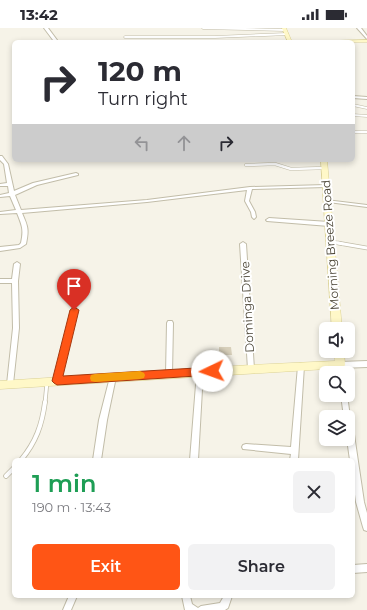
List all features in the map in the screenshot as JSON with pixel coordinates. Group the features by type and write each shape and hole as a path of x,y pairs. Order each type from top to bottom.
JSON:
{"main road":[{"path":"285,30 289,40"},
{"path":"355,40 367,39"},
{"name":"Morning Breeze Road","path":"324,164 328,201 328,241 336,322"},
{"path":"5,384 301,366 319,367"}],"street":[{"path":"46,28 55,40"},
{"path":"359,28 367,39"},
{"path":"355,97 367,98"},
{"path":"0,157 6,164 12,194 25,226 23,244 16,247 0,249"},
{"path":"0,196 12,194 35,184 76,174"},
{"path":"0,185 10,184"},
{"path":"0,213 160,199 250,188 326,186"},
{"path":"250,188 247,202 253,212 254,217"},
{"path":"328,201 367,206"},
{"path":"270,220 329,224"},
{"name":"Dominga Drive","path":"243,244 251,369"},
{"path":"5,384 16,328 15,281 17,264"},
{"path":"0,281 15,281"},
{"path":"57,381 74,310"},
{"path":"168,374 170,323"},
{"path":"355,366 367,364"},
{"path":"294,458 301,366"},
{"path":"194,458 200,372"},
{"path":"97,458 103,420 113,377"},
{"path":"351,446 352,458"},
{"path":"246,447 294,451"},
{"path":"355,484 357,502 367,527"},
{"path":"355,569 367,568"},
{"path":"67,610 72,598"},
{"path":"186,598 188,606 194,610"},
{"path":"201,610 214,609 225,605 227,598"}],"lane":[{"path":"203,28 285,30"},
{"path":"125,37 215,37 285,30"},
{"path":"355,105 367,108"},
{"path":"355,115 367,116"},
{"path":"355,132 367,132"},
{"path":"246,165 275,164 291,169 324,164"},
{"path":"328,241 367,248"},
{"path":"23,458 35,443 39,434 47,381"},
{"path":"6,476 12,470"}],"building":[{"path":"219,347 231,347 232,355 219,355"}],"slow traffic":[{"path":"95,378 140,375"}],"route":[{"path":"74,310 57,381 212,371"}]}
